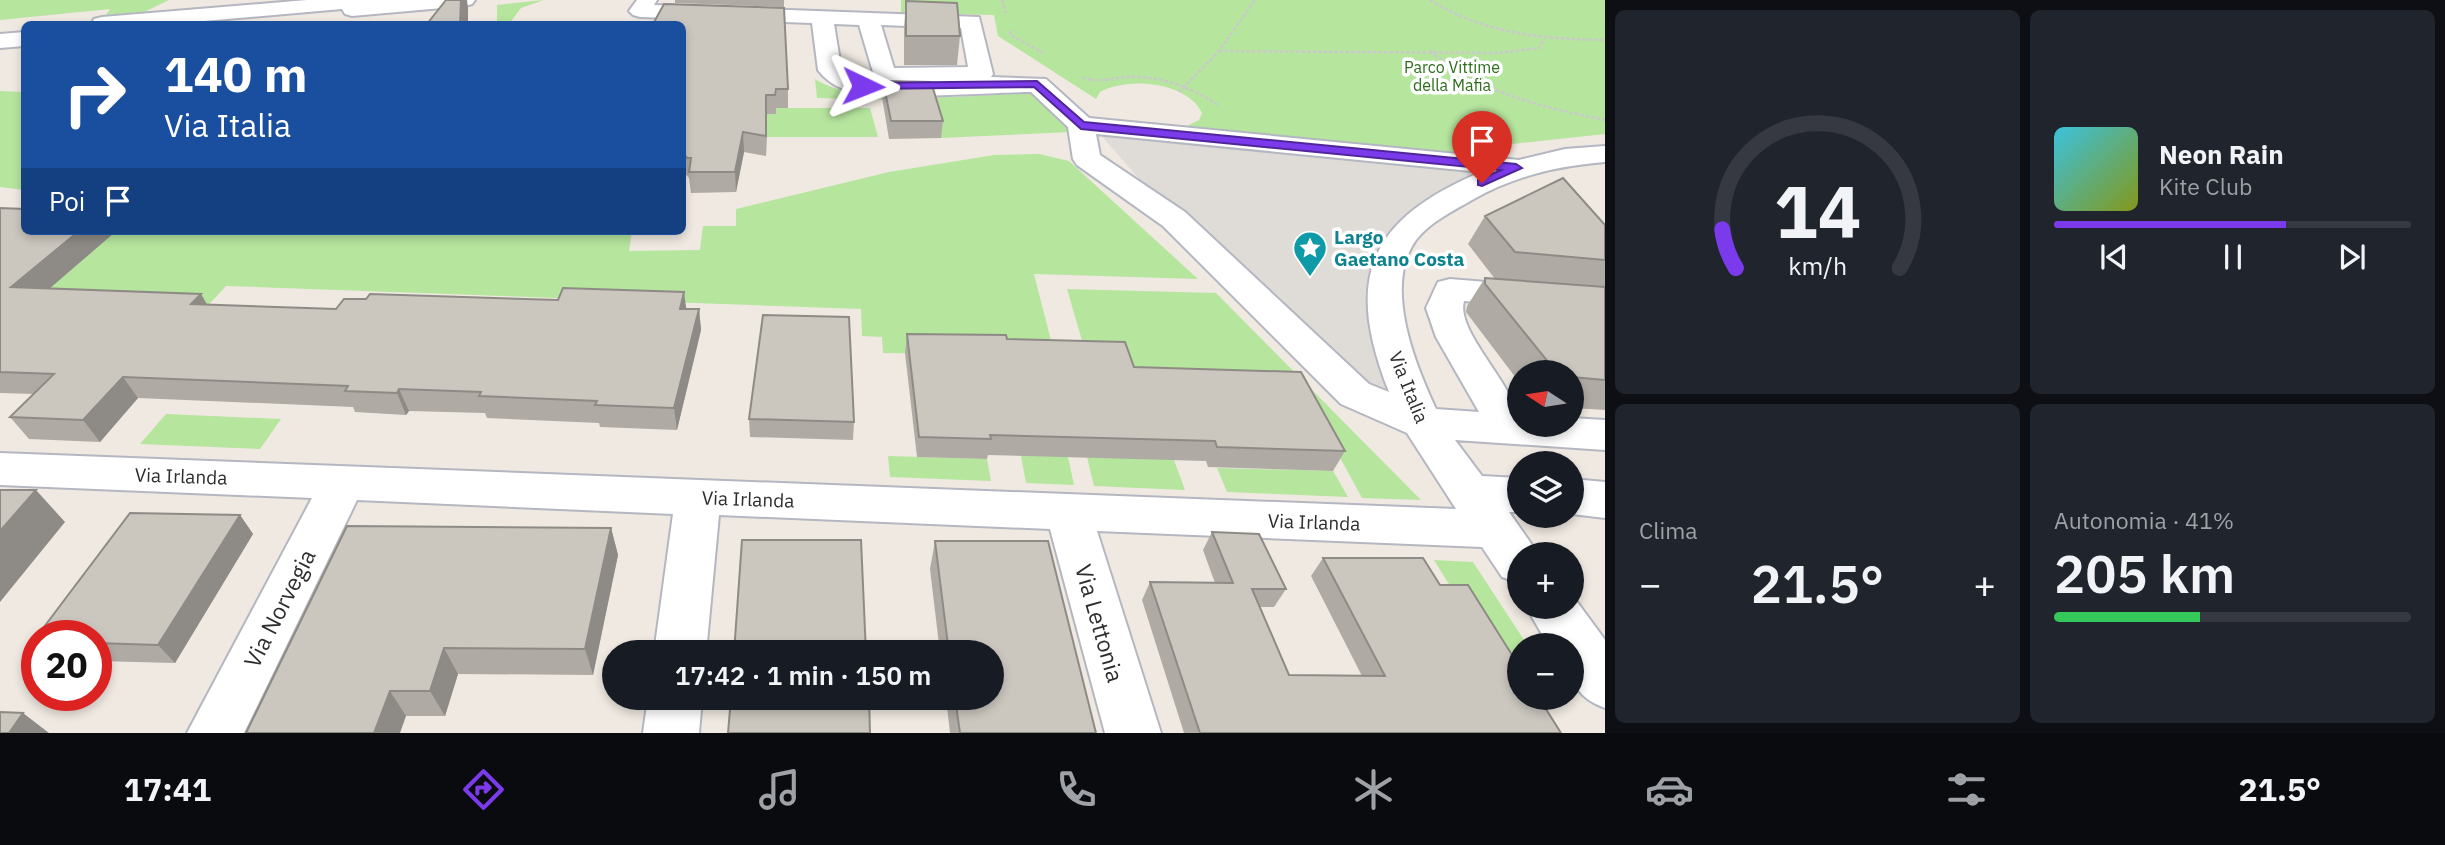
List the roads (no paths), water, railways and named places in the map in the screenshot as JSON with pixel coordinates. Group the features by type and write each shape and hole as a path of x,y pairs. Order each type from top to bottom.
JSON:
{"street":[{"path":"128,21 284,4 379,0"},
{"path":"187,14 465,0"},
{"path":"647,0 640,12 971,22 981,74 884,75 869,20"},
{"path":"822,18 830,70 848,82 878,87 1037,84 1087,126 1516,168 1605,154"},
{"path":"0,34 21,31"},
{"path":"0,41 21,39"},
{"path":"1087,126 1087,159 1174,219 1355,394 1422,423 1507,429"},
{"name":"Via Italia","path":"1511,529 1470,494 1422,423 1392,347 1384,289 1388,266 1396,245 1409,227 1427,212 1516,168"},
{"path":"1507,426 1455,337 1444,308 1450,289 1605,303"},
{"path":"1584,434 1605,435"},
{"name":"Via Irlanda","path":"0,469 1511,529"},
{"name":"Via Norvegia","path":"215,733 343,483"},
{"path":"682,640 698,498"},
{"path":"1584,498 1605,500"},
{"name":"Via Lettonia","path":"1068,512 1133,733"},
{"path":"1560,619 1605,683"},
{"path":"671,733 674,710"}],"place":[{"name":"Largo Gaetano Costa","path":"1310,278"}],"park label":[{"name":"Parco Vittime della Mafia","path":"1452,76"}]}
